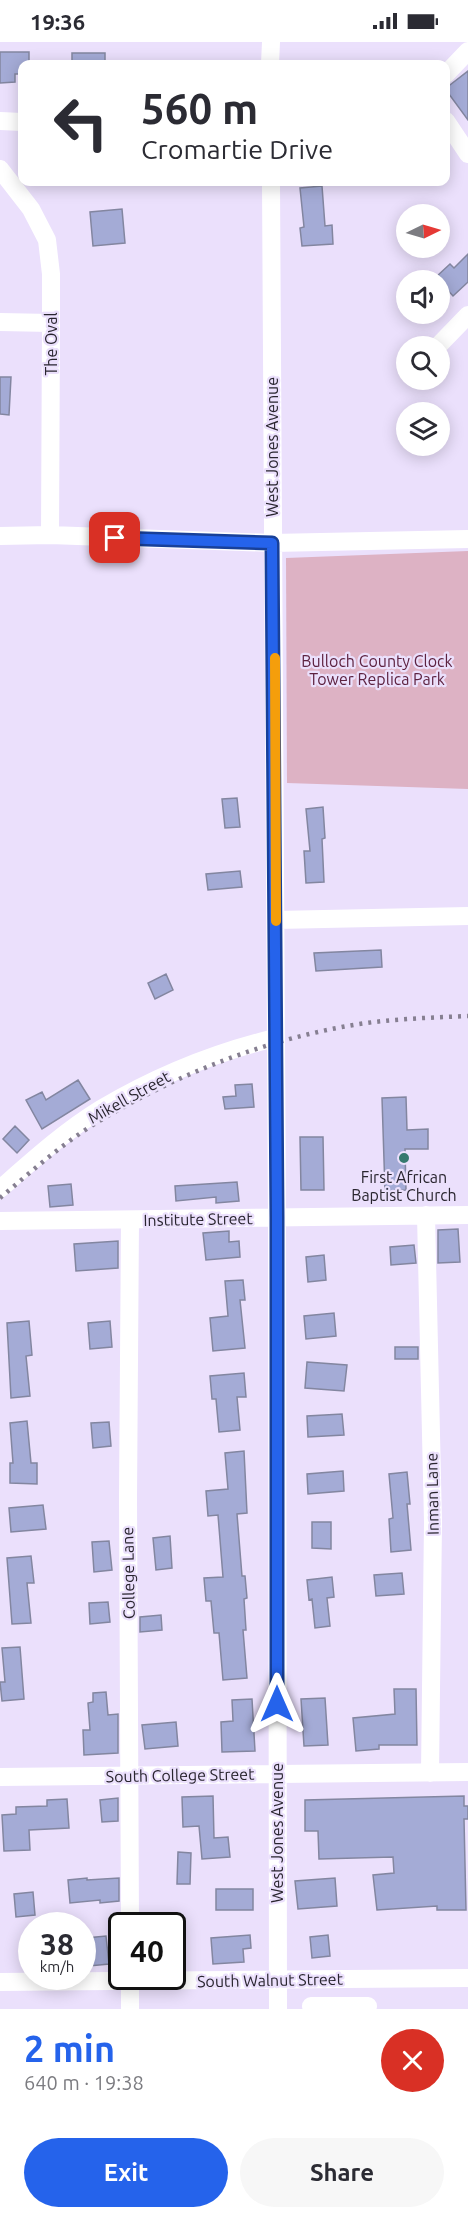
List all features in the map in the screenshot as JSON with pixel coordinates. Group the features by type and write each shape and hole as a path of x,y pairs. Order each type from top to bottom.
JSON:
{"street":[{"path":"270,60 271,42"},
{"path":"0,121 18,122"},
{"path":"450,127 468,154"},
{"name":"The Oval","path":"0,169 32,209 47,240 51,274 50,534"},
{"name":"West Jones Avenue","path":"270,186 276,920 274,1038 277,1217 278,2009"},
{"path":"448,336 468,315"},
{"path":"0,322 51,323"},
{"path":"0,536 50,534 272,543 468,539"},
{"path":"276,920 468,916"},
{"name":"Mikell Street","path":"0,1189 24,1166 100,1110 211,1056 274,1038"},
{"name":"Inman Lane","path":"426,1215 433,1522 430,1773"},
{"name":"Institute Street","path":"0,1221 468,1215"},
{"name":"College Lane","path":"130,1221 128,1498 130,1912"},
{"name":"South College Street","path":"0,1777 468,1772"},
{"name":"South Walnut Street","path":"186,1979 468,1978"},
{"path":"311,1980 310,2007 368,2008 368,1979"},
{"name":"South Walnut Street","path":"0,1982 108,1980"},
{"path":"130,1990 130,2009"}],"green space":[{"name":"Bulloch County Clock Tower Replica Park","path":"468,551 468,789 287,783 286,558"}],"building":[{"path":"0,52 29,52 29,60 18,60 18,74 15,74 15,82 0,83"},
{"path":"72,53 105,53 105,60 72,60"},
{"path":"468,71 468,120 450,95 450,85"},
{"path":"322,186 325,226 332,225 333,244 302,246 300,228 304,227 300,188"},
{"path":"122,209 125,243 93,246 90,212"},
{"path":"468,254 468,282 453,296 450,293 450,270 444,270 450,264 454,268"},
{"path":"0,377 11,377 9,415 0,414"},
{"path":"237,798 240,827 225,828 222,799"},
{"path":"323,807 324,882 306,883 304,851 310,851 306,809"},
{"path":"240,871 242,887 208,890 206,874"},
{"path":"381,950 382,967 316,971 314,953"},
{"path":"166,974 173,990 155,999 148,983"},
{"path":"78,1080 90,1099 42,1129 26,1100 42,1092 46,1100"},
{"path":"252,1084 254,1107 225,1109 223,1097 236,1096 235,1085"},
{"path":"406,1097 407,1130 428,1129 428,1149 405,1149 406,1190 385,1191 382,1098"},
{"path":"15,1126 29,1140 17,1153 3,1139"},
{"path":"300,1137 323,1137 324,1190 301,1190"},
{"path":"237,1182 239,1201 216,1203 216,1197 176,1201 175,1186"},
{"path":"71,1184 73,1205 50,1207 48,1186"},
{"path":"458,1229 460,1262 438,1263 438,1230"},
{"path":"229,1231 229,1242 239,1241 240,1257 206,1260 203,1233"},
{"path":"118,1241 118,1268 76,1271 74,1244"},
{"path":"414,1245 416,1263 391,1265 390,1247"},
{"path":"324,1255 326,1280 308,1282 306,1257"},
{"path":"243,1280 245,1300 240,1300 245,1348 213,1351 210,1318 228,1316 225,1281"},
{"path":"334,1313 336,1336 306,1339 304,1316"},
{"path":"29,1321 32,1355 26,1356 30,1396 11,1398 7,1323"},
{"path":"110,1321 112,1347 90,1349 88,1323"},
{"path":"395,1347 418,1347 418,1359 395,1359"},
{"path":"307,1362 347,1365 344,1391 305,1388"},
{"path":"244,1373 246,1397 237,1397 240,1430 219,1432 216,1399 212,1399 210,1376"},
{"path":"342,1414 344,1435 308,1437 307,1416"},
{"path":"27,1421 31,1463 37,1463 37,1484 10,1483 10,1463 13,1463 10,1423"},
{"path":"109,1422 111,1446 93,1448 91,1423"},
{"path":"244,1451 247,1513 237,1514 242,1576 245,1576 247,1598 244,1599 246,1630 243,1630 247,1678 223,1680 219,1633 214,1633 211,1601 206,1601 204,1578 223,1577 218,1515 208,1516 206,1491 228,1489 225,1453"},
{"path":"343,1471 344,1491 308,1494 307,1474"},
{"path":"407,1472 411,1550 391,1552 389,1519 393,1518 389,1474"},
{"path":"43,1505 46,1529 11,1532 9,1508"},
{"path":"312,1522 331,1522 331,1549 312,1548"},
{"path":"170,1536 172,1568 156,1570 153,1538"},
{"path":"109,1541 112,1570 94,1572 92,1542"},
{"path":"31,1556 34,1583 27,1583 31,1623 12,1624 7,1558"},
{"path":"402,1573 404,1594 376,1596 374,1575"},
{"path":"332,1577 334,1597 327,1598 330,1626 315,1628 312,1599 309,1600 307,1580"},
{"path":"108,1602 110,1622 90,1624 89,1603"},
{"path":"161,1615 162,1630 140,1632 140,1617"},
{"path":"20,1647 24,1699 2,1701 0,1682 5,1682 2,1648"},
{"path":"394,1689 416,1689 417,1745 379,1745 379,1749 356,1751 353,1718 395,1714"},
{"path":"106,1692 108,1715 118,1714 118,1753 84,1755 83,1730 90,1730 88,1703 93,1702 93,1693"},
{"path":"325,1698 328,1745 304,1746 301,1699"},
{"path":"252,1699 255,1751 222,1752 221,1722 233,1721 232,1700"},
{"path":"176,1722 178,1746 145,1749 142,1725"},
{"path":"213,1796 214,1838 228,1837 230,1857 202,1859 199,1826 183,1827 182,1797"},
{"path":"464,1796 464,1806 468,1806 468,1819 464,1819 466,1910 437,1910 437,1906 377,1910 373,1875 394,1873 393,1857 319,1859 318,1831 305,1831 305,1800"},
{"path":"118,1798 118,1821 102,1822 100,1800"},
{"path":"67,1799 69,1828 29,1830 30,1850 4,1851 2,1815 16,1814 16,1807 47,1806 47,1800"},
{"path":"178,1852 191,1853 190,1884 177,1884"},
{"path":"87,1878 87,1880 119,1878 119,1901 70,1903 68,1880"},
{"path":"335,1878 337,1906 298,1909 295,1881"},
{"path":"216,1889 253,1889 253,1910 216,1910"},
{"path":"33,1892 35,1912 18,1912 16,1917 14,1894"},
{"path":"250,1935 251,1948 243,1949 244,1962 213,1964 211,1938"},
{"path":"328,1935 330,1956 312,1958 310,1937"},
{"path":"106,1936 108,1964 96,1965 96,1937"}],"railway":[{"path":"0,1198 61,1147 101,1120 128,1104 215,1064 275,1043 337,1028 386,1021 468,1016"}],"slow traffic":[{"path":"275,658 276,921"}],"place":[{"name":"First African Baptist Church","path":"404,1158"}],"route":[{"path":"115,538 272,543 275,683 277,1704"}]}
